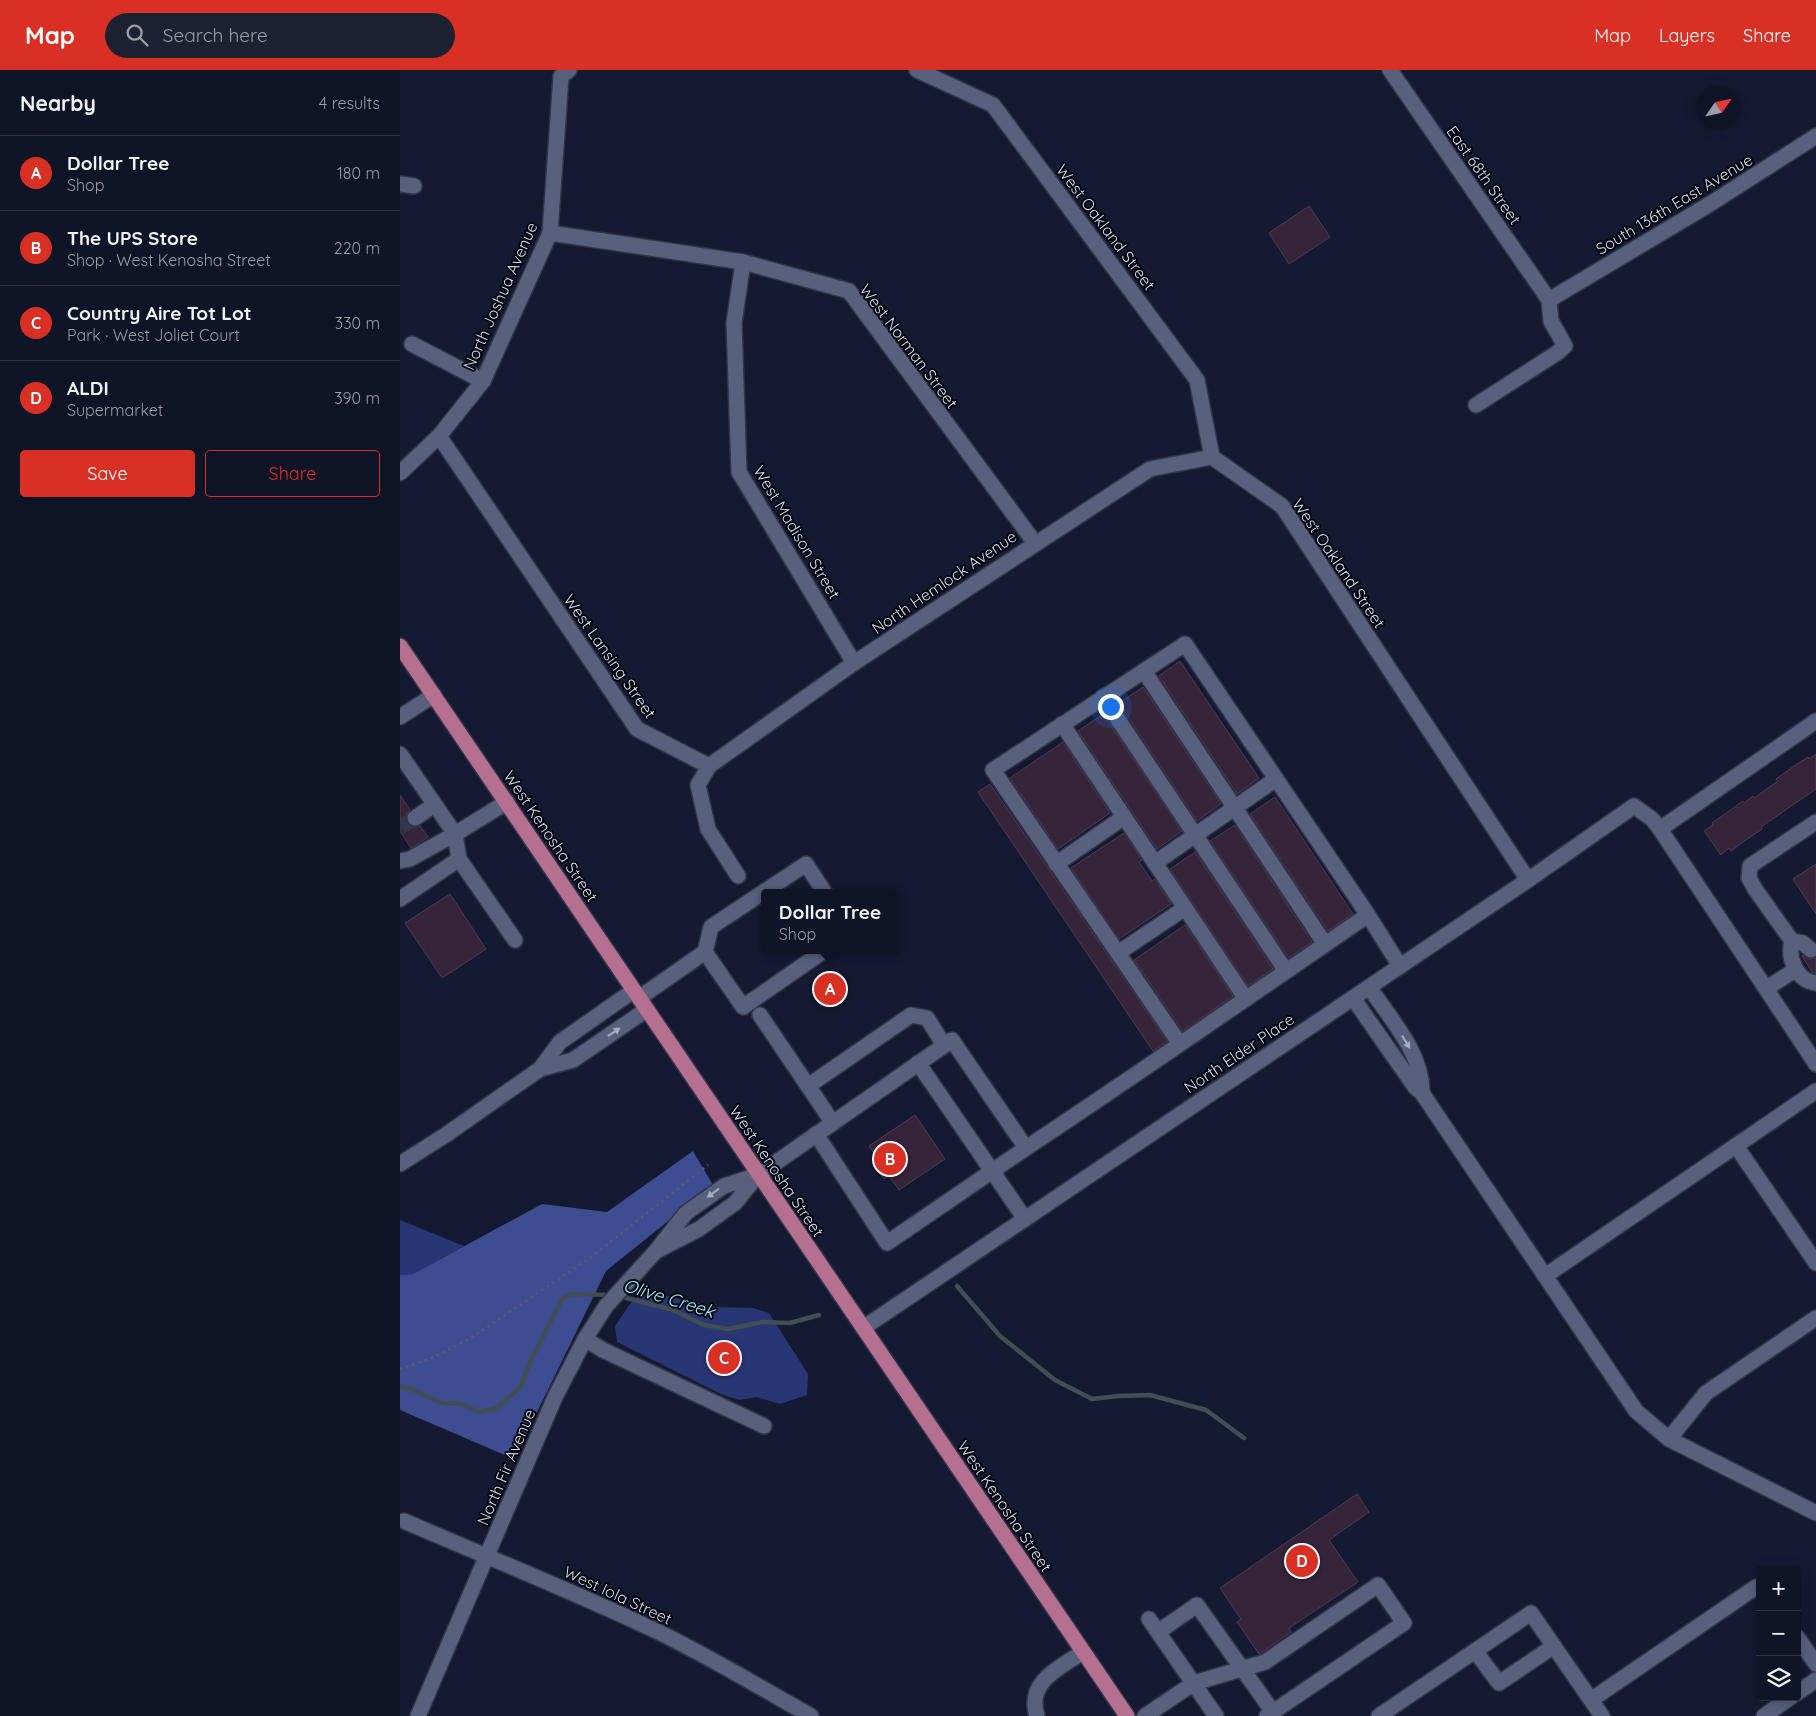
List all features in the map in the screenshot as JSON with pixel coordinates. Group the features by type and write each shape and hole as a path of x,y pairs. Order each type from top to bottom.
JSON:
{"main road":[{"name":"West Kenosha Street","path":"400,646 1127,1716"}],"street":[{"name":"North Joshua Avenue","path":"400,473 439,436 483,381 550,233 561,76 569,70"},
{"name":"West Oakland Street","path":"917,70 993,105 1197,380 1212,457 1282,506 1528,880"},
{"name":"East 68th Street","path":"1390,70 1549,300"},
{"name":"South 136th East Avenue","path":"1549,300 1710,204 1816,136"},
{"name":"West Norman Street","path":"550,233 743,262 849,291 1035,543"},
{"name":"West Madison Street","path":"743,262 734,323 739,472 854,662"},
{"path":"1476,405 1565,346 1552,321 1549,300"},
{"path":"412,344 483,381"},
{"name":"North Joshua Avenue","path":"400,458 439,436"},
{"name":"West Lansing Street","path":"439,436 637,729 709,766"},
{"name":"North Hemlock Avenue","path":"709,766 854,662 1150,469 1212,457"},
{"path":"1180,1044 993,770 1185,644 1368,915 1400,966"},
{"path":"1144,670 1325,944"},
{"path":"400,717 434,695"},
{"path":"1103,697 1286,971"},
{"path":"1816,721 1660,829 1816,1064"},
{"path":"1062,724 1246,999"},
{"path":"401,758 455,834 459,859 515,940"},
{"path":"709,766 698,786 708,829 738,876"},
{"path":"1155,862 1276,779"},
{"path":"400,861 410,859 507,802"},
{"path":"415,818 434,805"},
{"name":"North Elder Place","path":"864,1328 1528,880 1634,806 1652,819 1660,829"},
{"path":"1056,864 1124,816"},
{"path":"1811,950 1803,943 1792,941 1749,878 1750,866 1816,822"},
{"path":"400,899 459,859"},
{"path":"768,889 806,864 822,889"},
{"path":"540,1069 573,1060 588,1049 639,1000 705,952 711,927 761,894"},
{"path":"1118,953 1185,908"},
{"path":"816,1134 887,1243 1368,915"},
{"path":"1792,941 1790,948 1791,960 1796,970 1816,983"},
{"path":"705,952 743,1007 819,954"},
{"path":"1767,988 1796,970"},
{"path":"1369,987 1410,1048 1422,1082 1422,1094"},
{"path":"1353,998 1415,1087 1422,1094 1636,1411 1669,1439 1816,1513"},
{"path":"400,1164 447,1134 540,1069 560,1042 576,1031 639,1000"},
{"path":"760,1015 834,1122"},
{"path":"808,1086 911,1015 927,1018 944,1045 952,1040 1026,1148"},
{"path":"1380,1036 1395,1025"},
{"path":"576,1031 588,1049"},
{"name":"North Fir Avenue","path":"418,1716 555,1397 584,1339 606,1306 656,1251 686,1213 724,1186 758,1175 944,1045"},
{"path":"918,1063 1025,1219"},
{"path":"1545,1276 1816,1091"},
{"path":"1736,1146 1816,1263"},
{"path":"1669,1439 1706,1393 1816,1318"},
{"path":"584,1339 603,1350 764,1426"},
{"name":"West Iola Street","path":"404,1521 487,1555 649,1627 811,1716"},
{"path":"1146,1716 1194,1683 1242,1668 1265,1662 1378,1585 1404,1623 1270,1714 1242,1668 1197,1605 1158,1632"},
{"path":"1591,1700 1756,1587"},
{"path":"1381,1715 1531,1613 1602,1716"},
{"path":"1149,1619 1216,1716"},
{"path":"1801,1643 1816,1664"},
{"path":"1475,1651 1499,1683 1554,1646"},
{"path":"1037,1716 1034,1707 1035,1694 1041,1684 1051,1674 1083,1652"},
{"path":"1801,1690 1816,1680"},
{"path":"1764,1716 1785,1701"}],"path":[{"path":"400,1369 432,1358 471,1338 594,1255 708,1164"}],"shaded area":[{"path":"693,1151 713,1185 606,1271 514,1459 400,1410 400,1275 413,1274 542,1204 607,1212"},
{"path":"400,1220 464,1246 413,1274 400,1275"},
{"path":"642,1291 715,1307 753,1308 769,1313 808,1374 807,1395 780,1404 757,1397 739,1400 721,1394 617,1342 615,1326 630,1304"}],"building":[{"path":"1309,206 1330,237 1289,264 1269,233"},
{"path":"1180,661 1259,778 1237,794 1159,676"},
{"path":"1143,687 1221,804 1197,821 1119,703"},
{"path":"1103,714 1182,831 1157,849 1078,731"},
{"path":"1063,742 1110,813 1058,849 1010,778"},
{"path":"1816,754 1816,789 1761,827 1762,829 1731,851 1729,848 1721,855 1704,831 1743,801 1744,803 1753,796 1754,798 1778,781 1776,779 1797,764"},
{"path":"990,784 1167,1041 1153,1051 978,792"},
{"path":"400,795 410,810 406,814 407,823 411,827 420,826 428,837 411,848 400,831"},
{"path":"1275,797 1353,914 1328,931 1250,814"},
{"path":"1235,825 1312,942 1289,958 1210,841"},
{"path":"1124,833 1142,860 1139,862 1152,881 1155,879 1171,904 1119,939 1071,868"},
{"path":"1195,852 1273,969 1248,986 1170,869"},
{"path":"1816,864 1816,914 1793,879"},
{"path":"450,894 486,949 442,978 405,923"},
{"path":"1185,925 1233,996 1183,1031 1134,960"},
{"path":"1803,955 1810,959 1816,958 1816,973 1812,972"},
{"path":"915,1115 945,1159 899,1190 889,1176 884,1179 874,1165 879,1161 869,1146"},
{"path":"1357,1494 1369,1512 1329,1540 1358,1582 1289,1628 1291,1632 1259,1654 1237,1622 1241,1619 1220,1588"}],"waterway":[{"name":"Olive Creek","path":"957,1286 1000,1336 1055,1380 1092,1399 1150,1395 1206,1410 1244,1438"},
{"name":"Olive Creek","path":"400,1387 411,1389 442,1403 462,1404 479,1412 495,1409 521,1387 529,1364 562,1299 570,1294 612,1295"},
{"name":"Olive Creek","path":"619,1296 673,1310 704,1325 728,1329 762,1322 790,1323 819,1315"}],"tunnel":[{"path":"400,827 415,818"}],"place":[{"name":"Dollar Tree","path":"830,989"},
{"name":"The UPS Store","path":"890,1159"},
{"name":"Country Aire Tot Lot","path":"724,1358"},
{"name":"ALDI","path":"1302,1561"}]}
